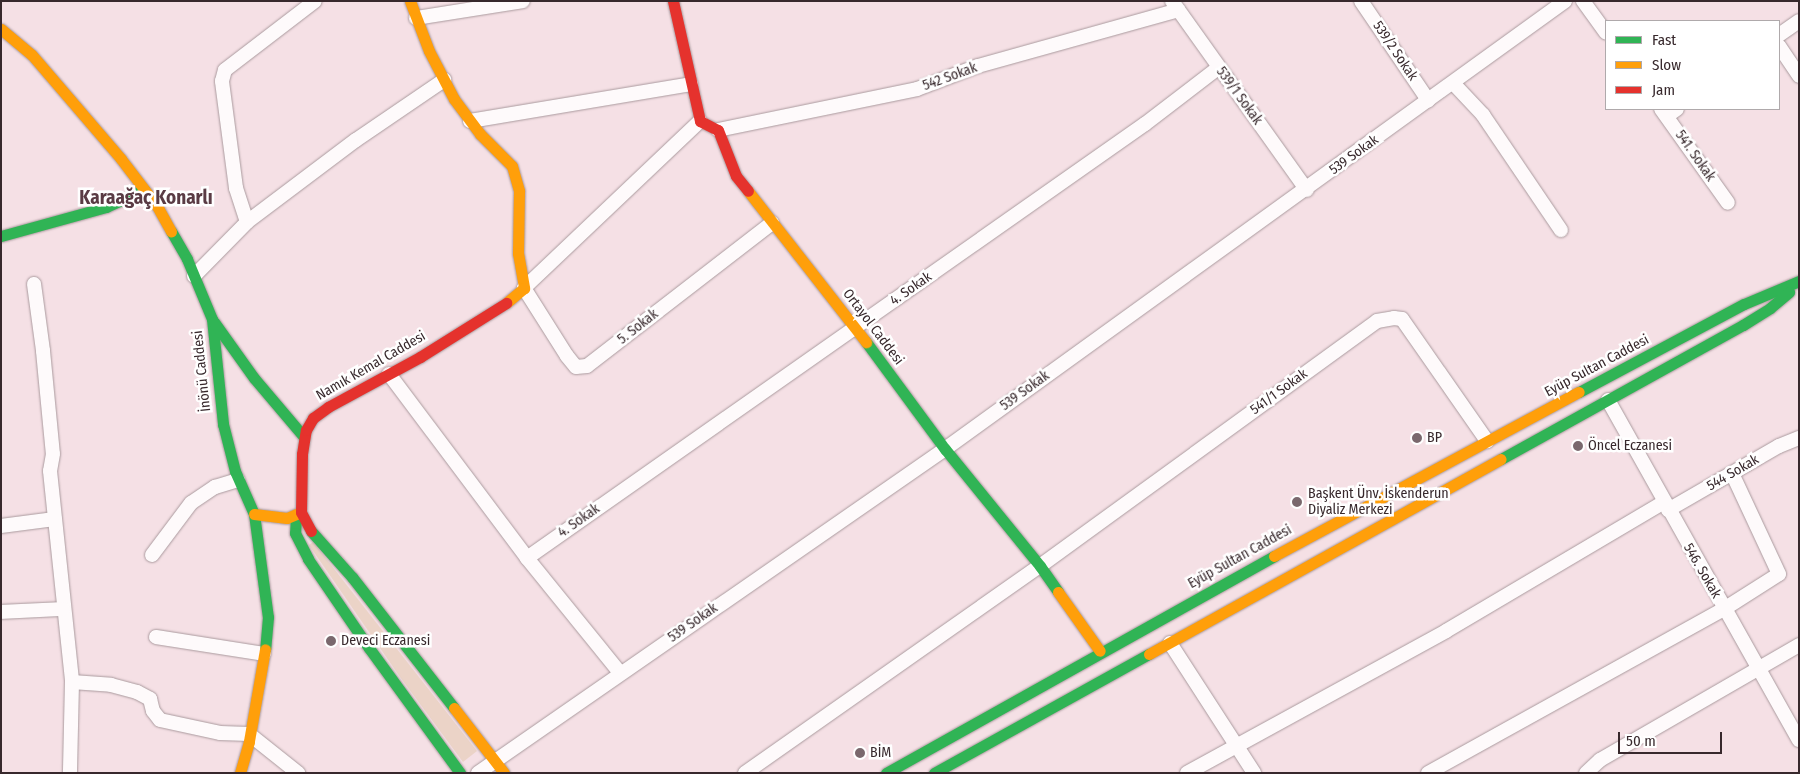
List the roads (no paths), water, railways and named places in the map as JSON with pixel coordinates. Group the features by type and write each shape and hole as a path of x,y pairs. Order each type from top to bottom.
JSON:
{"street":[{"path":"247,222 236,188 222,81 225,70 314,1"},
{"path":"410,1 429,51 444,80 470,121 490,145 512,166 519,191 518,253 524,288"},
{"path":"416,18 523,1"},
{"path":"673,1 700,121 718,130"},
{"name":"539/2 Sokak","path":"1361,1 1428,100"},
{"name":"539 Sokak","path":"478,773 500,767 620,673 945,449 1307,190 1565,1"},
{"path":"1583,1 1605,32"},
{"name":"539/1 Sokak","path":"1175,6 1307,190"},
{"name":"542 Sokak","path":"718,130 916,89 978,66 1175,6"},
{"path":"1780,34 1799,21"},
{"name":"İnönü Caddesi","path":"1,29 32,55 120,158 157,206 177,238 212,319 218,398 238,480 254,514 268,617 264,654 246,756 240,773"},
{"path":"1780,48 1799,76"},
{"name":"4. Sokak","path":"527,558 1145,124 1218,68"},
{"path":"194,276 247,222 356,140 444,80"},
{"path":"1453,83 1483,115 1561,230"},
{"path":"470,121 691,84"},
{"name":"541. Sokak","path":"1668,111 1728,203"},
{"path":"524,288 700,121"},
{"name":"Ortayol Caddesi","path":"718,130 736,176 856,328 945,449 1040,566 1100,651"},
{"path":"1,236 106,207 144,190"},
{"name":"5. Sokak","path":"524,288 567,356 576,366 587,366 772,222"},
{"path":"934,773 1764,312 1790,292 1797,281"},
{"name":"Eyüp Sultan Caddesi","path":"886,773 1100,651 1486,441 1744,304 1797,281"},
{"path":"34,284 43,351 53,454 50,471 72,682 70,773"},
{"name":"Namık Kemal Caddesi","path":"460,773 308,559 295,533 304,437 308,424 317,414 389,374 494,310 524,288"},
{"name":"541/1 Sokak","path":"1040,566 1377,321 1385,318 1402,319 1486,441"},
{"path":"212,319 259,385 304,437"},
{"path":"389,374 527,558 620,673"},
{"name":"546. Sokak","path":"1608,400 1799,740"},
{"name":"544 Sokak","path":"1187,773 1446,631 1666,506 1799,438"},
{"path":"1436,771 1724,609 1779,574 1732,473"},
{"path":"152,555 191,503 215,487 238,480"},
{"path":"254,514 276,517 298,514 352,577 500,767"},
{"path":"1,526 55,518"},
{"path":"745,773 1040,566"},
{"path":"1,612 63,609"},
{"path":"156,637 264,654"},
{"path":"1170,642 1238,745 1254,773"},
{"path":"1586,773 1600,760 1799,646"},
{"path":"72,682 111,685 137,692 150,699 153,711 160,720 220,733 249,734 298,773"}],"place":[{"name":"BP","path":"1417,438"},
{"name":"Öncel Eczanesi","path":"1578,446"},
{"name":"Başkent Ünv. İskenderun Diyaliz Merkezi","path":"1297,502"},
{"name":"Deveci Eczanesi","path":"331,641"},
{"name":"BİM","path":"860,753"}],"district":[{"name":"Karaağaç Konarlı","path":"146,198"}]}
